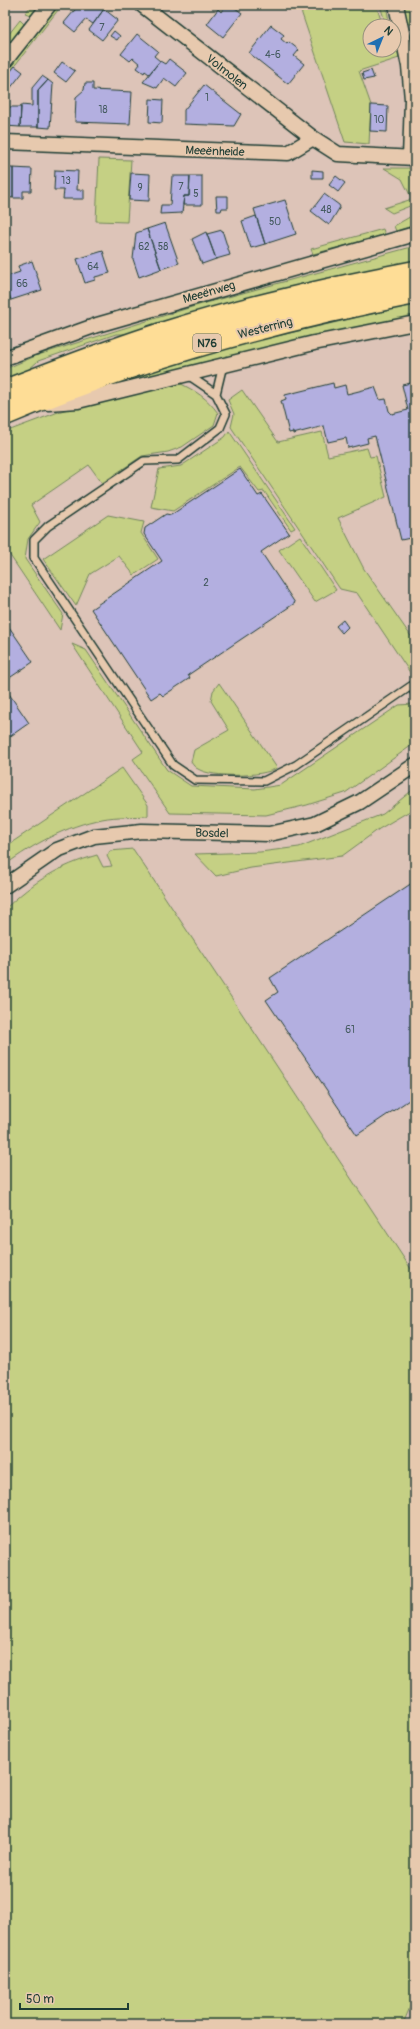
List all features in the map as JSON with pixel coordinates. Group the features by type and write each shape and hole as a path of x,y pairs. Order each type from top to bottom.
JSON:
{"highway":[{"name":"Westerring","path":"5,391 82,361 169,332 268,305 364,282 415,272"},
{"name":"Westerring","path":"5,414 29,404 185,349 368,302 415,293"}],"street":[{"path":"5,61 49,5"},
{"name":"Volmolen","path":"142,5 313,138"},
{"path":"313,138 338,154 412,158 412,99 409,66 396,5"},
{"name":"Meeënheide","path":"5,142 288,154 313,138"},
{"name":"Meeënweg","path":"5,358 97,325 415,234"},
{"path":"29,404 78,401 186,373 314,343 415,323"},
{"name":"Bosdel","path":"5,886 11,880 57,850 94,836 142,831 269,834 315,824 360,802 415,765"}],"lane":[{"path":"216,394 224,364"},
{"path":"186,373 216,394 226,414 220,428 178,460 144,461 48,526 34,540 34,558 174,765 194,780 264,781 296,765 411,686 415,693"}],"green space":[{"path":"32,5 41,5 33,16 25,13"},
{"path":"54,5 62,5 5,78 5,68"},
{"path":"299,5 376,5 380,18 362,18 362,58 399,58 359,71 371,105 369,144 345,142"},
{"path":"380,5 386,5 388,18 384,18"},
{"path":"403,5 414,5 414,24 406,24"},
{"path":"20,20 25,25 5,51 5,39"},
{"path":"99,159 131,160 127,222 96,221"},
{"path":"384,168 415,168 415,204 392,213 384,208 409,200 411,197 402,179"},
{"path":"415,214 415,225 396,231 394,226"},
{"path":"383,229 385,235 313,254 311,249"},
{"path":"415,246 415,261 285,290 130,334 116,334 38,361 26,372 5,381 5,369 38,355 195,306"},
{"path":"415,304 415,320 132,381 128,379 238,345"},
{"path":"179,383 201,395 210,403 218,413 214,425 182,447 168,452 142,456 102,483 89,465 31,505 40,522 28,539 25,559 63,614 60,630 5,548 5,432 61,411 149,388"},
{"path":"242,390 278,442 322,432 328,456 367,448 370,457 376,456 386,497 338,518 364,569 415,642 415,680 357,593 340,589 231,427 234,414 228,400"},
{"path":"229,431 295,528 291,530 264,491 259,492 240,467 173,511 151,507 159,469 181,466 225,437"},
{"path":"108,515 144,522 141,533 158,559 134,575 119,556 90,574 76,606 43,559"},
{"path":"300,536 336,590 315,602 279,550"},
{"path":"72,644 86,650 167,770 191,786 255,789 281,785 399,705 413,704 415,707 415,743 345,793 307,805 266,815 170,813 133,759 143,752"},
{"path":"219,683 277,768 250,775 225,775 205,772 196,768 191,762 194,750 229,730 211,701 213,691"},
{"path":"122,768 148,805 148,816 108,818 76,826 39,843 5,865 5,847"},
{"path":"415,788 415,808 379,829 342,856 251,868 216,876 195,854 260,852 299,847 383,814"},
{"path":"133,849 415,1275 415,1995 403,2024 5,2024 5,909 26,890 71,864 97,855 103,867 112,866 107,856 110,851"}],"building":[{"path":"79,5 99,5 104,9 93,24 86,19 75,32 64,23"},
{"path":"226,5 231,5 242,13 223,37 207,24 218,9 221,12"},
{"path":"104,9 118,20 102,40 89,30"},
{"path":"5,10 9,15 5,21"},
{"path":"271,25 284,35 281,39 287,44 289,42 299,50 294,56 304,64 288,84 249,53"},
{"path":"114,31 120,36 117,40 110,36"},
{"path":"137,34 158,51 154,56 160,61 149,74 145,71 144,73 137,68 140,64 133,58 130,61 121,54"},
{"path":"169,59 187,73 176,87 164,78 157,88 143,82 160,61 165,64"},
{"path":"62,62 75,71 66,82 54,73"},
{"path":"15,66 23,72 9,90 5,87 5,78"},
{"path":"371,70 374,78 364,80 362,73"},
{"path":"42,76 48,80 38,91 38,127 20,127 21,105 32,106 32,88"},
{"path":"48,80 53,84 50,128 38,127 38,91"},
{"path":"85,83 93,83 93,90 132,92 130,124 75,122 76,97 84,90"},
{"path":"204,85 241,114 234,126 184,124 184,110"},
{"path":"150,99 163,100 162,123 149,122"},
{"path":"371,105 388,106 387,132 370,131"},
{"path":"5,107 21,107 20,127 5,126"},
{"path":"5,168 13,168 13,198 5,197"},
{"path":"13,168 32,169 31,191 23,191 23,198 13,198"},
{"path":"55,170 78,171 77,190 84,190 84,199 63,199 64,190 54,190"},
{"path":"312,170 323,171 323,178 312,178"},
{"path":"131,173 150,174 149,201 129,200"},
{"path":"172,176 190,176 189,196 184,196 182,213 160,214 161,205 170,205"},
{"path":"190,176 202,176 202,205 183,205 184,196 189,196"},
{"path":"336,176 345,183 338,192 329,185"},
{"path":"324,194 340,207 329,225 311,211"},
{"path":"216,196 228,196 228,208 222,208 221,211 217,211"},
{"path":"285,200 296,234 265,244 254,209"},
{"path":"256,216 265,244 251,248 242,221"},
{"path":"165,223 179,263 161,269 147,229"},
{"path":"147,229 161,269 139,277 133,259 136,233"},
{"path":"222,230 230,255 216,259 207,234"},
{"path":"206,232 216,259 202,264 192,239"},
{"path":"103,251 110,273 95,277 95,280 85,283 77,259"},
{"path":"32,261 42,290 11,300 7,288 5,289 5,277 20,272 18,266"},
{"path":"415,382 415,537 401,540 375,436 367,438 368,443 348,448 346,438 328,442 324,426 293,434 293,432 289,433 281,401 286,399 285,395 333,383 334,388 345,385 347,394 375,387 380,400 386,399 389,411 392,414 408,410 402,385"},
{"path":"240,469 258,496 262,494 289,533 261,552 295,603 188,675 190,678 163,696 160,693 151,699 91,609 162,561 144,534 145,528 166,514 171,515"},
{"path":"343,620 348,627 342,633 336,626"},
{"path":"5,621 33,662 5,681"},
{"path":"5,688 29,723 5,740"},
{"path":"415,881 415,1057 413,1059 415,1061 415,1096 357,1135 266,1000 278,992 270,978"}]}
